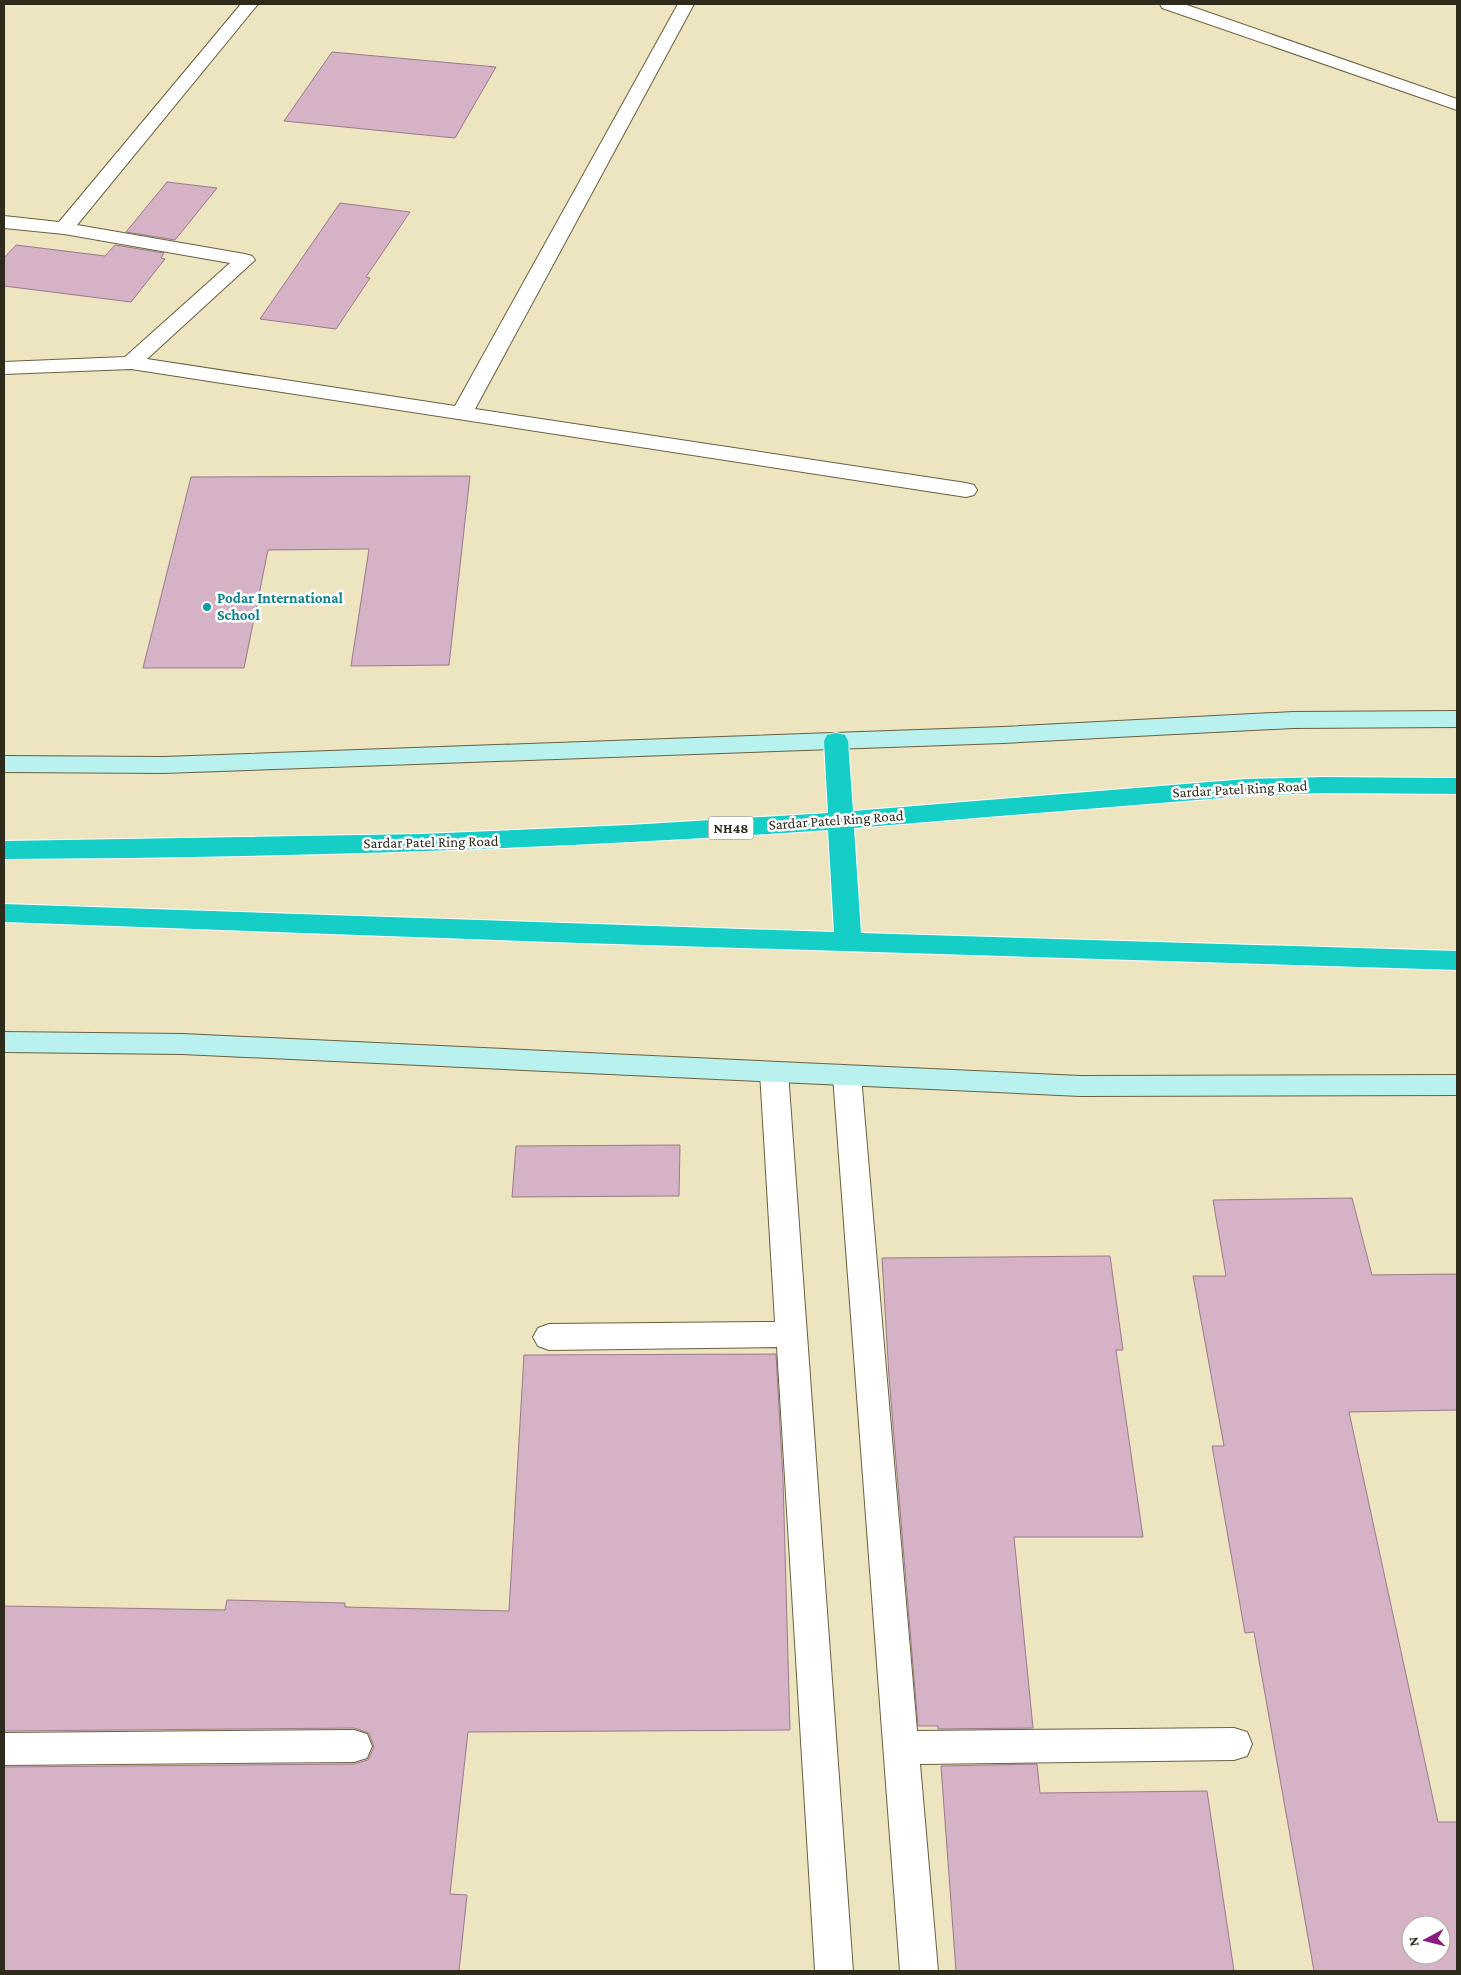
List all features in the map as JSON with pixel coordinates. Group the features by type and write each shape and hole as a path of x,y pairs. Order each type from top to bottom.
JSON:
{"highway":[{"path":"836,741 839,821 848,942"},
{"name":"Sardar Patel Ring Road","path":"4,850 105,850 544,839 839,821 1040,802 1217,790 1305,785 1457,786"},
{"path":"4,913 1457,961"}],"street":[{"path":"64,228 250,4"},
{"path":"462,413 686,4"},
{"path":"1168,4 1457,105"},
{"path":"4,222 64,228 245,260 131,363"},
{"path":"4,368 131,363 966,490"},
{"path":"4,764 163,765 1004,736 1292,720 1457,719"},
{"path":"4,1042 192,1045 1080,1086 1457,1085"},
{"path":"774,1072 834,1971"},
{"path":"847,1076 919,1971"},
{"path":"549,1337 791,1334"},
{"path":"901,1748 1234,1744"},
{"path":"4,1749 354,1746"}],"building":[{"path":"332,52 496,67 455,138 284,121"},
{"path":"167,182 217,188 175,240 126,232"},
{"path":"340,203 410,212 366,277 370,278 336,329 260,319"},
{"path":"16,245 105,256 115,245 164,253 161,258 165,259 131,302 4,286 4,258"},
{"name":"Podar International School","path":"470,476 449,665 351,666 369,549 268,550 244,668 143,668 191,477"},
{"path":"680,1145 679,1196 512,1197 516,1146"},
{"path":"1352,1198 1372,1275 1457,1274 1457,1410 1349,1412 1438,1822 1457,1822 1457,1971 1314,1971 1254,1632 1245,1633 1212,1446 1224,1446 1193,1276 1226,1276 1213,1200"},
{"path":"1110,1256 1123,1350 1116,1350 1143,1537 1014,1537 1033,1728 938,1729 938,1726 918,1726 889,1377 882,1258"},
{"path":"776,1354 783,1479 790,1730 468,1732 450,1894 467,1895 459,1971 4,1971 4,1767 354,1764 368,1760 374,1747 369,1733 354,1728 4,1731 4,1606 225,1610 227,1600 345,1603 345,1607 509,1611 524,1355"},
{"path":"1037,1764 1040,1793 1207,1791 1234,1971 956,1971 941,1766"}],"place":[{"name":"Podar International School","path":"207,607"}]}
